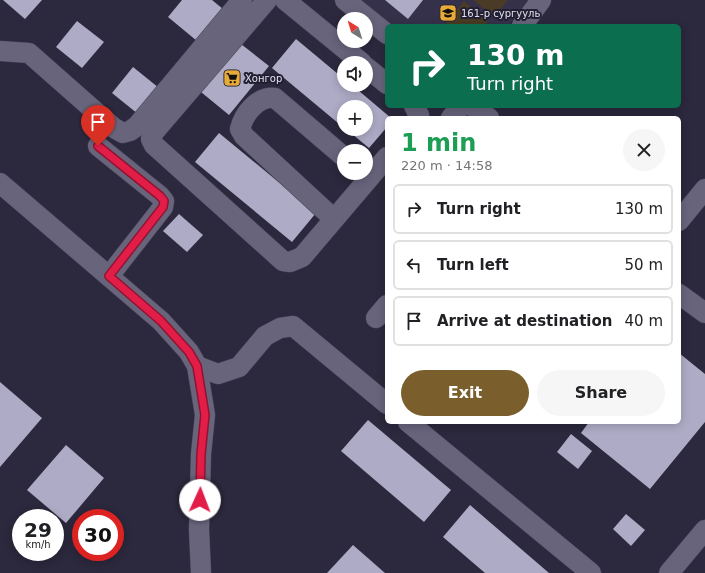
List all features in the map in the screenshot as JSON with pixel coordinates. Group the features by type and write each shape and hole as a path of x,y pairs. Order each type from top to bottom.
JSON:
{"street":[{"path":"0,52 29,53 114,128 123,133 130,131 137,126 242,0"},
{"path":"267,0 154,132 150,139 154,145 283,261 290,262 302,257 334,219 362,180"},
{"path":"285,0 353,56"},
{"path":"345,0 385,32"},
{"path":"523,24 541,0"},
{"path":"373,73 385,82"},
{"path":"334,219 244,136 240,129 242,120 258,101 267,97 275,98 337,151"},
{"path":"452,116 459,108"},
{"path":"475,108 486,116"},
{"path":"98,146 160,196 164,201 163,207 109,276"},
{"path":"373,169 385,159"},
{"path":"0,184 161,321 189,352 197,366 205,415 201,454 199,530 201,573"},
{"path":"681,218 705,189"},
{"path":"681,295 705,313"},
{"path":"197,366 218,374 238,367 265,336 280,328 292,326 385,402"},
{"path":"410,424 585,571"},
{"path":"669,573 705,530"}],"shaded area":[{"name":"161-р сургууль","path":"361,0 529,0 510,24 391,24"},
{"path":"473,0 508,0 494,17"},
{"path":"464,1 488,21 486,24 446,24"}],"building":[{"path":"3,0 42,0 25,19"},
{"path":"182,0 212,0 223,9 197,41 168,17"},
{"path":"385,0 423,0 408,19"},
{"path":"77,21 104,42 82,68 56,47"},
{"path":"296,39 337,73 337,92 360,92 370,100 337,100 337,122 272,68"},
{"path":"241,44 269,66 229,115 201,92"},
{"path":"133,67 159,88 138,114 112,93"},
{"path":"373,103 389,116 385,116 385,129 372,144 364,144 354,136 373,136"},
{"path":"219,133 316,213 292,242 195,162"},
{"path":"179,214 203,235 187,252 163,231"},
{"path":"681,355 705,374 705,422 650,489 581,433 588,424 681,424"},
{"path":"0,382 42,418 0,467"},
{"path":"368,420 451,490 424,522 341,451"},
{"path":"571,434 592,451 578,469 557,452"},
{"path":"66,445 104,478 78,509 72,509 72,516 66,523 64,521 64,509 49,509 27,490"},
{"path":"470,505 549,573 485,573 443,537"},
{"path":"626,514 645,530 631,546 613,529"},
{"path":"353,545 385,573 327,573"}],"place":[{"name":"161-р сургууль","path":"448,13"},
{"name":"Хонгор","path":"232,78"}],"route":[{"path":"98,146 160,196 164,201 163,207 109,276 161,321 189,352 197,366 205,415 201,454 200,500"}]}
